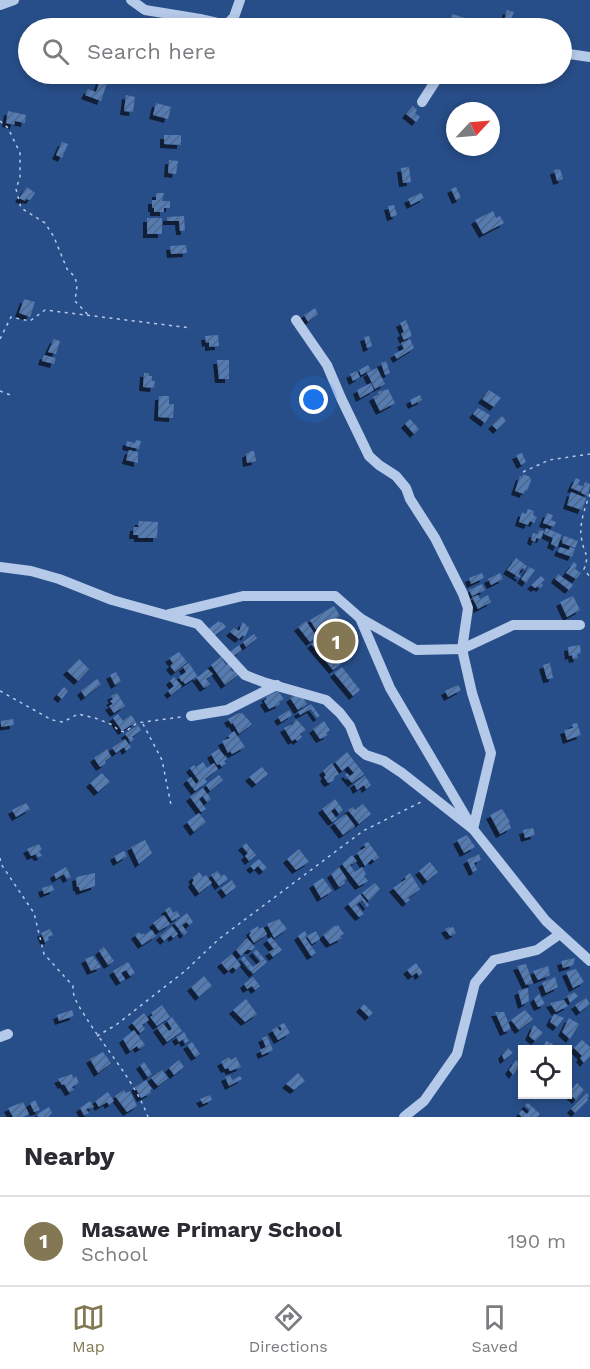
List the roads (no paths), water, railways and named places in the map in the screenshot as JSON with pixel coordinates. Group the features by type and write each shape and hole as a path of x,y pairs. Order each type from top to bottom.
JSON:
{"street":[{"path":"0,5 14,0"},
{"path":"131,0 145,10 195,18"},
{"path":"233,18 240,0"},
{"path":"572,55 590,57"},
{"path":"422,102 434,84"},
{"path":"296,320 327,365 369,456 396,476 435,538 468,608 462,649 472,693 491,753 473,829"},
{"path":"0,567 31,571 59,579 112,600 198,624 245,675 326,700 350,726 359,748 366,755 384,761 473,829"},
{"path":"167,614 243,596 335,596 360,618 416,650 462,649 513,625 580,625"},
{"path":"360,618 390,688 473,829 546,921 590,961"},
{"path":"191,716 228,710 277,685"},
{"path":"404,1117 424,1101 457,1054 476,982 494,960 537,950 560,934"}],"place":[{"name":"Masawe Primary School","path":"336,641"}]}
